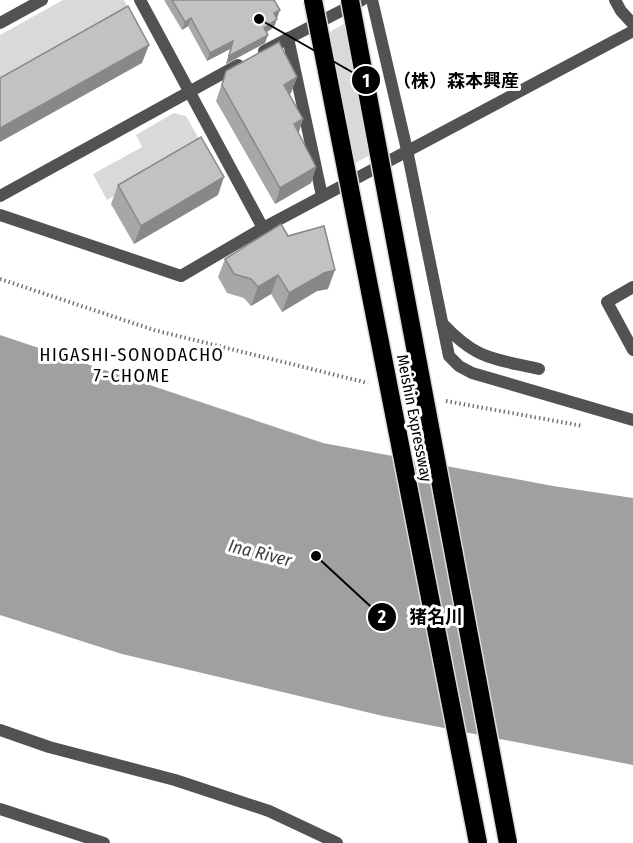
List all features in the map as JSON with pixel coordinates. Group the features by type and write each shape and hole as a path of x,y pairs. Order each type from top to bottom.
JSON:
{"highway":[{"name":"Meishin Expressway","path":"313,0 478,843"},
{"name":"Meishin Expressway","path":"350,0 508,843"}],"street":[{"path":"0,23 42,0"},
{"path":"140,0 263,228"},
{"path":"0,196 189,91 362,0"},
{"path":"372,0 407,150 449,356 459,366 472,373 633,420"},
{"path":"615,0 633,24"},
{"path":"0,215 181,276 322,196 633,31"},
{"path":"288,38 322,196"},
{"path":"633,287 607,302 633,350"},
{"path":"441,322 460,342 481,356 539,369"},
{"path":"0,730 49,747 175,780 269,811 337,843"},
{"path":"0,809 104,843"}],"path":[{"path":"0,279 154,330 375,384"},
{"path":"441,400 587,427"}],"shaded area":[{"path":"63,0 124,0 132,15 0,88 0,35"},
{"path":"361,14 387,146 340,171 314,41"},
{"path":"174,113 186,116 203,146 107,200 93,174 142,147 136,135"}],"water":[{"name":"Ina River","path":"0,335 323,443 553,486 633,498 633,765 383,716 122,654 0,615"}],"building":[{"path":"172,0 274,0 280,10 274,13 277,19 264,28 268,35 229,56 233,41 210,53 191,18 185,22"},
{"path":"128,6 149,45 0,128 0,78"},
{"path":"279,42 297,77 284,85 303,119 294,124 316,167 280,188 222,85 226,71"},
{"path":"201,137 224,177 141,226 118,185"},
{"path":"281,224 288,236 324,226 335,270 324,273 289,293 278,275 258,287 251,279 234,274 225,259"}],"place":[{"name":"（株）森本興産","path":"259,19"},
{"name":"猪名川","path":"316,556"}],"district":[{"name":"HIGASHI-SONODACHO 7-CHOME","path":"132,365"}]}
